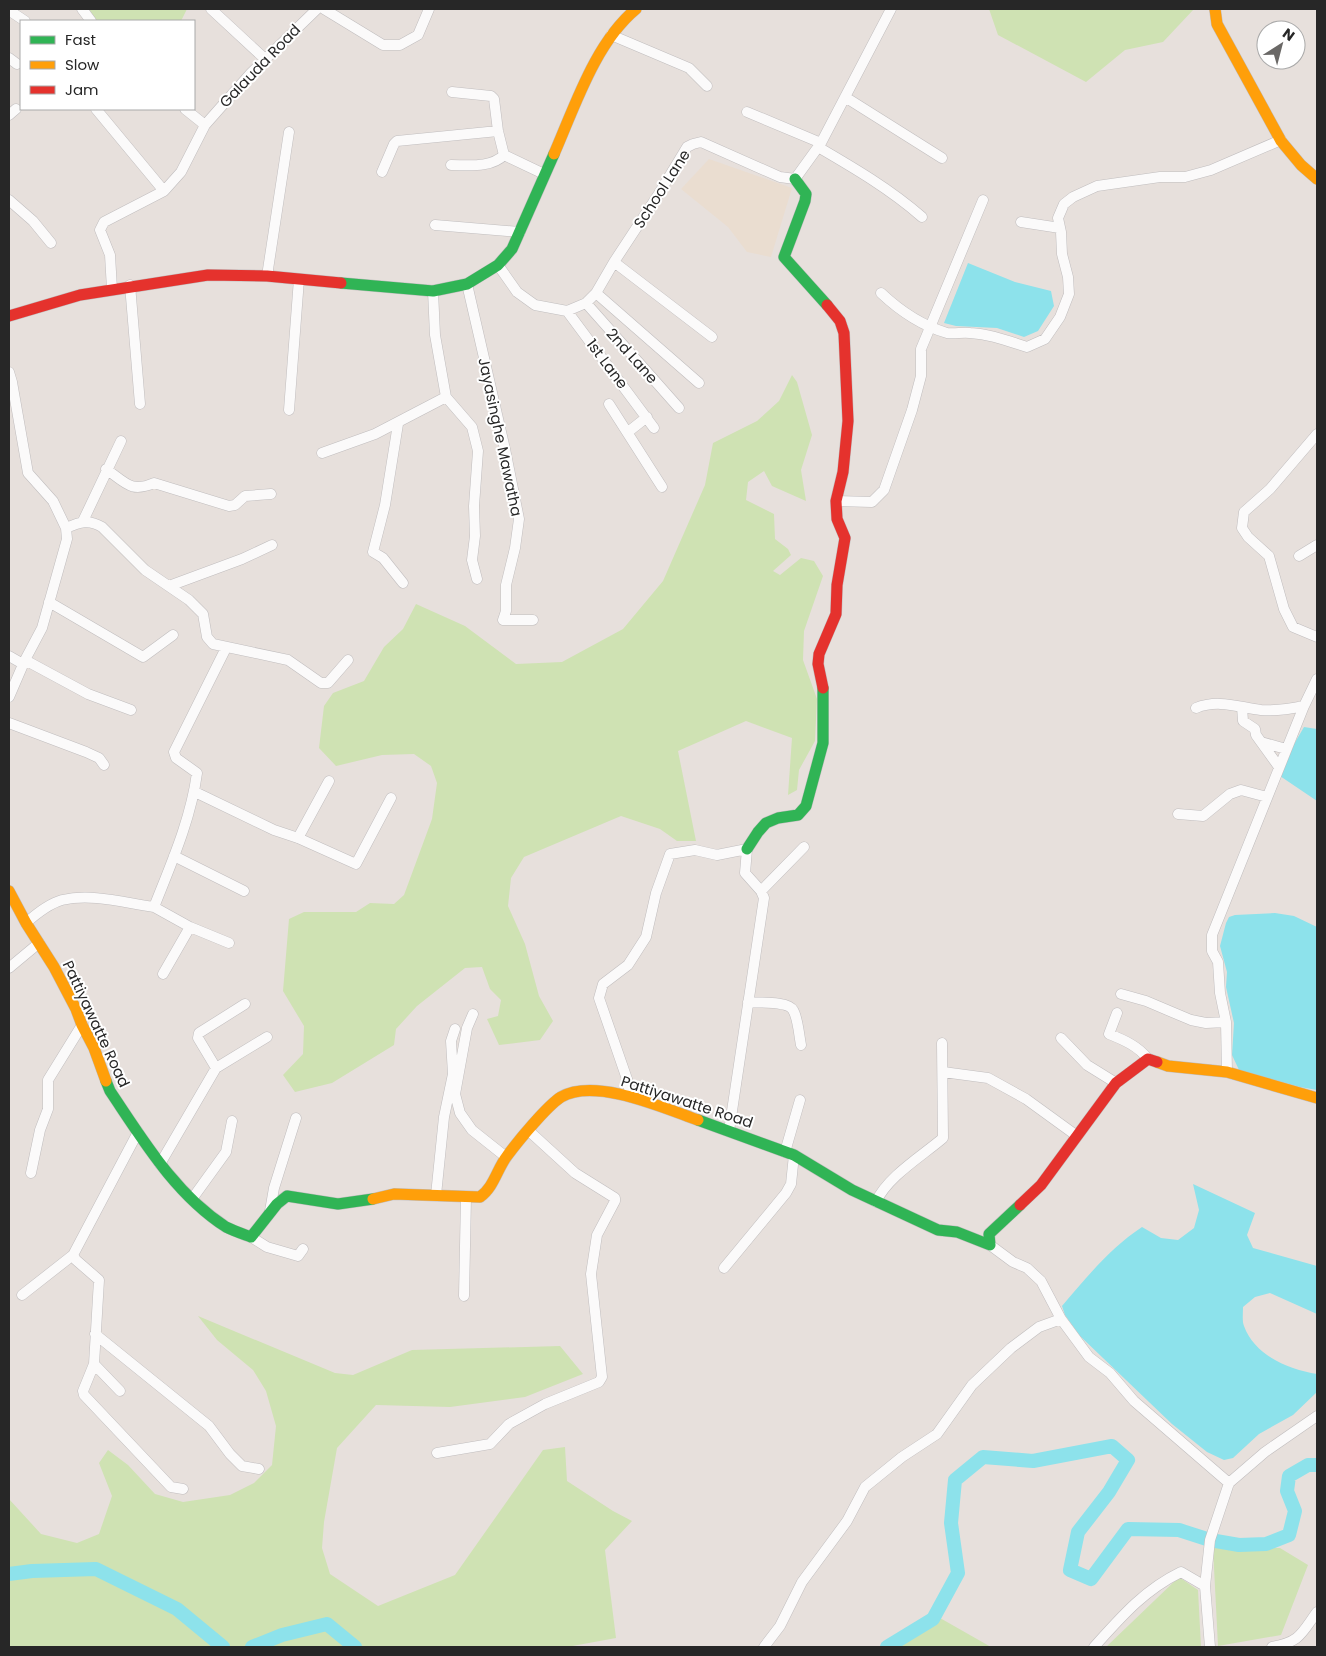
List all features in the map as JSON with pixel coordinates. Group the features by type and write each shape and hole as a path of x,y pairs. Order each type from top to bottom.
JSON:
{"street":[{"path":"10,9 24,20"},
{"path":"82,9 89,20"},
{"path":"211,9 266,59"},
{"name":"Galauda Road","path":"112,288 110,254 100,230 104,222 164,191 181,172 205,125 266,59 317,9"},
{"path":"324,9 383,45 400,45 418,36 429,9"},
{"path":"9,316 80,295 112,288 208,275 267,276 433,291 467,284 498,265 512,249 593,66 611,35 625,18 636,9"},
{"path":"729,1131 764,898 761,891 745,873 747,849 760,828 774,818 798,815 806,806 822,744 822,685 818,664 820,654 836,614 837,585 846,538 837,519 836,501 843,472 848,420 844,332 840,321 833,312 784,257 806,194 795,179 819,145 891,9"},
{"path":"1215,9 1216,24 1281,140 1304,169 1317,179"},
{"path":"611,35 689,68 707,86"},
{"path":"452,92 491,96 494,99 498,131 504,155"},
{"path":"845,97 942,158"},
{"path":"97,110 164,191"},
{"path":"186,110 205,125"},
{"path":"747,112 819,145 900,198 922,217"},
{"path":"382,172 396,141 498,131"},
{"path":"267,276 289,132"},
{"path":"881,293 894,305 930,327 950,333 969,332 989,336 1027,347 1045,339 1060,318 1069,294 1058,218 1064,204 1073,197 1097,186 1160,177 1185,178 1211,170 1281,140"},
{"name":"School Lane","path":"567,311 586,303 596,293 687,147 701,142 780,177 795,179"},
{"path":"504,155 544,174"},
{"path":"451,165 488,164 498,161 504,155"},
{"path":"9,200 34,221 52,243"},
{"path":"836,501 872,502 884,490 912,410 921,376 921,349 983,200"},
{"path":"1021,222 1060,228"},
{"path":"435,225 520,232"},
{"path":"614,262 712,337"},
{"path":"498,265 517,292 535,305 567,311"},
{"path":"289,410 299,280"},
{"name":"Jayasinghe Mawatha","path":"467,284 519,519 515,548 506,585 506,611 503,620 533,620"},
{"path":"130,285 140,404"},
{"path":"433,291 435,335 446,397 472,428 478,451 474,506 475,536 472,560 477,579"},
{"path":"596,293 699,384"},
{"name":"2nd Lane","path":"586,303 679,408"},
{"name":"1st Lane","path":"567,311 654,428"},
{"path":"9,372 28,473 53,502 66,528 67,539 42,628 24,662 9,697"},
{"path":"322,453 376,434 446,397"},
{"name":"1st Lane","path":"609,404 662,487"},
{"path":"628,432 647,417"},
{"path":"398,424 385,506 373,552 383,558 403,582"},
{"path":"1317,434 1270,489 1244,512 1242,528 1248,537 1270,556 1284,609 1293,627 1317,637"},
{"path":"83,521 121,440"},
{"path":"106,470 134,488 143,488 154,483 229,506 235,505 245,496 271,494"},
{"path":"66,528 83,521 95,523 102,528 145,570 189,600 203,614 207,637 212,644 288,660 321,683 328,683 348,660"},
{"path":"169,586 242,559 272,545"},
{"path":"1299,556 1317,545"},
{"path":"49,602 143,657 173,635"},
{"path":"154,908 174,856 195,792 197,773 176,758 174,752 226,648"},
{"path":"9,656 88,694 131,710"},
{"path":"1227,1072 1226,1022 1220,993 1218,962 1212,951 1212,935 1286,749 1317,679"},
{"path":"1196,708 1205,704 1220,703 1263,710 1304,706"},
{"path":"1242,707 1243,721 1255,729 1256,735 1279,767"},
{"path":"9,723 86,752 99,758 104,765"},
{"path":"1261,742 1286,749"},
{"path":"298,838 329,781"},
{"path":"1178,814 1203,816 1230,794 1241,790 1267,796"},
{"path":"195,792 274,830 298,838 356,864 392,798"},
{"path":"761,891 804,847"},
{"path":"630,1097 627,1079 599,998 603,984 628,965 646,937 656,894 670,854 695,850 717,855 747,849"},
{"path":"174,856 244,891"},
{"name":"Pattiyawatte Road","path":"9,891 76,1009 94,1048 110,1091 160,1164 192,1199 227,1227 251,1237 277,1204 287,1196 338,1204 366,1201 394,1194 480,1197 487,1192 506,1157 554,1102 561,1096 573,1092 595,1090 630,1097 789,1153 876,1202 938,1230 957,1232 990,1245"},
{"path":"26,923 40,912 60,901 86,897 154,908 190,927 229,943"},
{"path":"163,974 190,927"},
{"path":"9,968 39,943"},
{"path":"1120,994 1146,1000 1190,1020 1206,1023 1226,1022"},
{"path":"748,1002 781,1004 791,1007 795,1012 801,1045"},
{"path":"216,1068 198,1038 199,1033 245,1004"},
{"path":"1117,1012 1109,1034 1130,1042 1143,1052 1148,1059 1168,1066 1227,1072 1317,1098"},
{"path":"473,1014 467,1028 455,1094 460,1113 472,1130 506,1157"},
{"path":"31,1173 40,1130 48,1109 48,1080 82,1024"},
{"path":"436,1195 444,1117 453,1074 451,1041 455,1029"},
{"path":"160,1164 216,1068 267,1037"},
{"path":"1061,1038 1087,1065 1116,1083"},
{"path":"876,1202 881,1192 900,1173 943,1138 942,1043"},
{"path":"1148,1059 1116,1083 1041,1185 989,1234 990,1245 1013,1262 1027,1268 1041,1281 1061,1319 1089,1357 1110,1373 1134,1401 1229,1483"},
{"path":"943,1072 988,1078 1026,1099 1077,1136"},
{"path":"724,1268 786,1193 791,1184 789,1153 800,1100"},
{"path":"270,1214 274,1188 296,1118"},
{"path":"192,1199 226,1152 232,1121"},
{"path":"437,1453 490,1444 509,1424 545,1404 599,1382 602,1377 592,1274 598,1235 616,1202 615,1198 575,1173 529,1131"},
{"path":"22,1295 73,1255 138,1132"},
{"path":"464,1296 466,1197"},
{"path":"251,1237 267,1247 298,1256 303,1249"},
{"path":"73,1255 76,1260 99,1280 94,1364 83,1390 84,1395 171,1487 183,1489"},
{"path":"764,1647 780,1626 802,1582 847,1521 865,1487 902,1457 938,1434 972,1385 1012,1348 1039,1327 1061,1319"},
{"path":"95,1334 209,1426 230,1454 242,1466 259,1469"},
{"path":"94,1364 120,1391"},
{"path":"1210,1647 1205,1586 1210,1540 1229,1483 1265,1452 1317,1416"},
{"path":"1094,1647 1125,1612 1160,1582 1181,1572 1205,1586"},
{"path":"1272,1647 1288,1644 1304,1632 1317,1612"}],"shaded area":[{"path":"709,159 792,188 771,257 747,252 728,227 681,189"}],"green space":[{"path":"89,9 187,9 182,20 95,20"},
{"path":"989,9 1194,9 1163,42 1125,50 1086,82 998,35"},
{"path":"792,375 797,382 812,435 801,470 806,501 772,486 764,471 748,482 746,500 774,514 775,539 788,549 791,555 773,571 780,575 801,558 814,561 823,576 804,631 803,660 817,699 815,741 799,770 797,790 788,795 792,738 746,721 678,751 696,841 677,841 660,829 621,816 524,857 511,878 508,906 525,944 539,996 553,1021 540,1040 499,1045 487,1019 498,1016 501,1000 490,989 482,967 465,968 417,1006 396,1029 394,1045 332,1083 295,1092 283,1075 303,1054 304,1026 283,991 289,919 304,912 356,912 370,903 394,904 404,895 432,819 437,783 431,766 414,754 382,755 336,766 319,748 324,706 333,693 364,681 384,647 403,629 416,604 465,626 516,664 562,662 623,629 663,581 705,485 713,443 757,421 779,401"},
{"path":"198,1316 335,1373 353,1375 412,1350 560,1346 583,1374 525,1397 450,1407 376,1405 337,1448 324,1522 322,1548 330,1574 378,1606 455,1575 543,1450 565,1447 567,1481 632,1521 605,1550 616,1638 567,1647 9,1647 9,1499 41,1534 77,1543 99,1534 112,1496 99,1463 108,1450 128,1465 155,1494 183,1502 230,1495 254,1483 272,1465 276,1426 266,1391 253,1370 217,1340"},
{"path":"1213,1548 1280,1548 1308,1565 1281,1635 1218,1646"},
{"path":"1179,1577 1198,1590 1201,1647 1106,1647"},
{"path":"940,1618 991,1647 898,1647"}],"water":[{"path":"968,263 1015,282 1051,291 1054,306 1038,331 1024,337 997,328 956,326 944,323"},
{"path":"1304,727 1317,729 1317,801 1280,776 1290,751"},
{"path":"1275,913 1294,916 1317,927 1317,1090 1239,1070 1232,1055 1234,1023 1226,987 1227,972 1220,946 1226,923 1229,917 1235,915"},
{"path":"1193,1184 1255,1213 1247,1235 1253,1248 1317,1266 1317,1314 1270,1293 1255,1297 1243,1307 1243,1322 1249,1336 1265,1353 1284,1365 1317,1374 1317,1392 1293,1415 1259,1434 1233,1458 1224,1460 1207,1452 1172,1424 1080,1336 1065,1315 1062,1306 1109,1254 1142,1227 1161,1238 1178,1240 1194,1228 1199,1210"}],"waterway":[{"path":"887,1647 933,1619 958,1573 951,1523 955,1480 983,1457 1033,1461 1112,1446 1128,1460 1109,1492 1078,1532 1070,1570 1091,1579 1128,1529 1179,1530 1210,1540 1239,1545 1266,1544 1289,1535 1295,1511 1287,1491 1289,1476 1308,1465 1317,1465"},
{"path":"9,1574 32,1571 96,1569 177,1609 223,1647"},
{"path":"252,1647 282,1635 327,1624 355,1647"}],"traffic: fast":[{"path":"341,283 433,291 467,284 498,265 512,249 554,154"},
{"path":"795,179 806,194 784,257 827,305"},
{"path":"747,849 766,823 778,818 798,815 806,806 823,743 823,688"},
{"path":"106,1081 110,1091 161,1165 191,1199 226,1227 251,1237 277,1204 287,1196 338,1204 373,1199"},
{"path":"698,1120 794,1155 852,1190 938,1230 957,1232 990,1245 989,1234 1020,1205"}],"traffic: slow":[{"path":"554,154 578,96 598,57 609,39 636,9"},
{"path":"1215,9 1217,24 1281,141 1301,165 1317,179"},
{"path":"9,891 26,923 54,967 76,1009 94,1048 106,1081"},
{"path":"1157,1062 1168,1066 1227,1072 1317,1098"},
{"path":"373,1199 394,1194 480,1197 489,1188 507,1156 533,1124 561,1097 575,1092 592,1090 630,1096 698,1120"}],"traffic: jam":[{"path":"9,316 80,295 208,275 267,276 341,283"},
{"path":"823,688 818,664 819,654 836,614 837,585 845,538 837,519 836,501 843,472 848,421 844,333 840,321 827,305"},
{"path":"1020,1205 1041,1185 1116,1083 1148,1059 1157,1062"}]}
